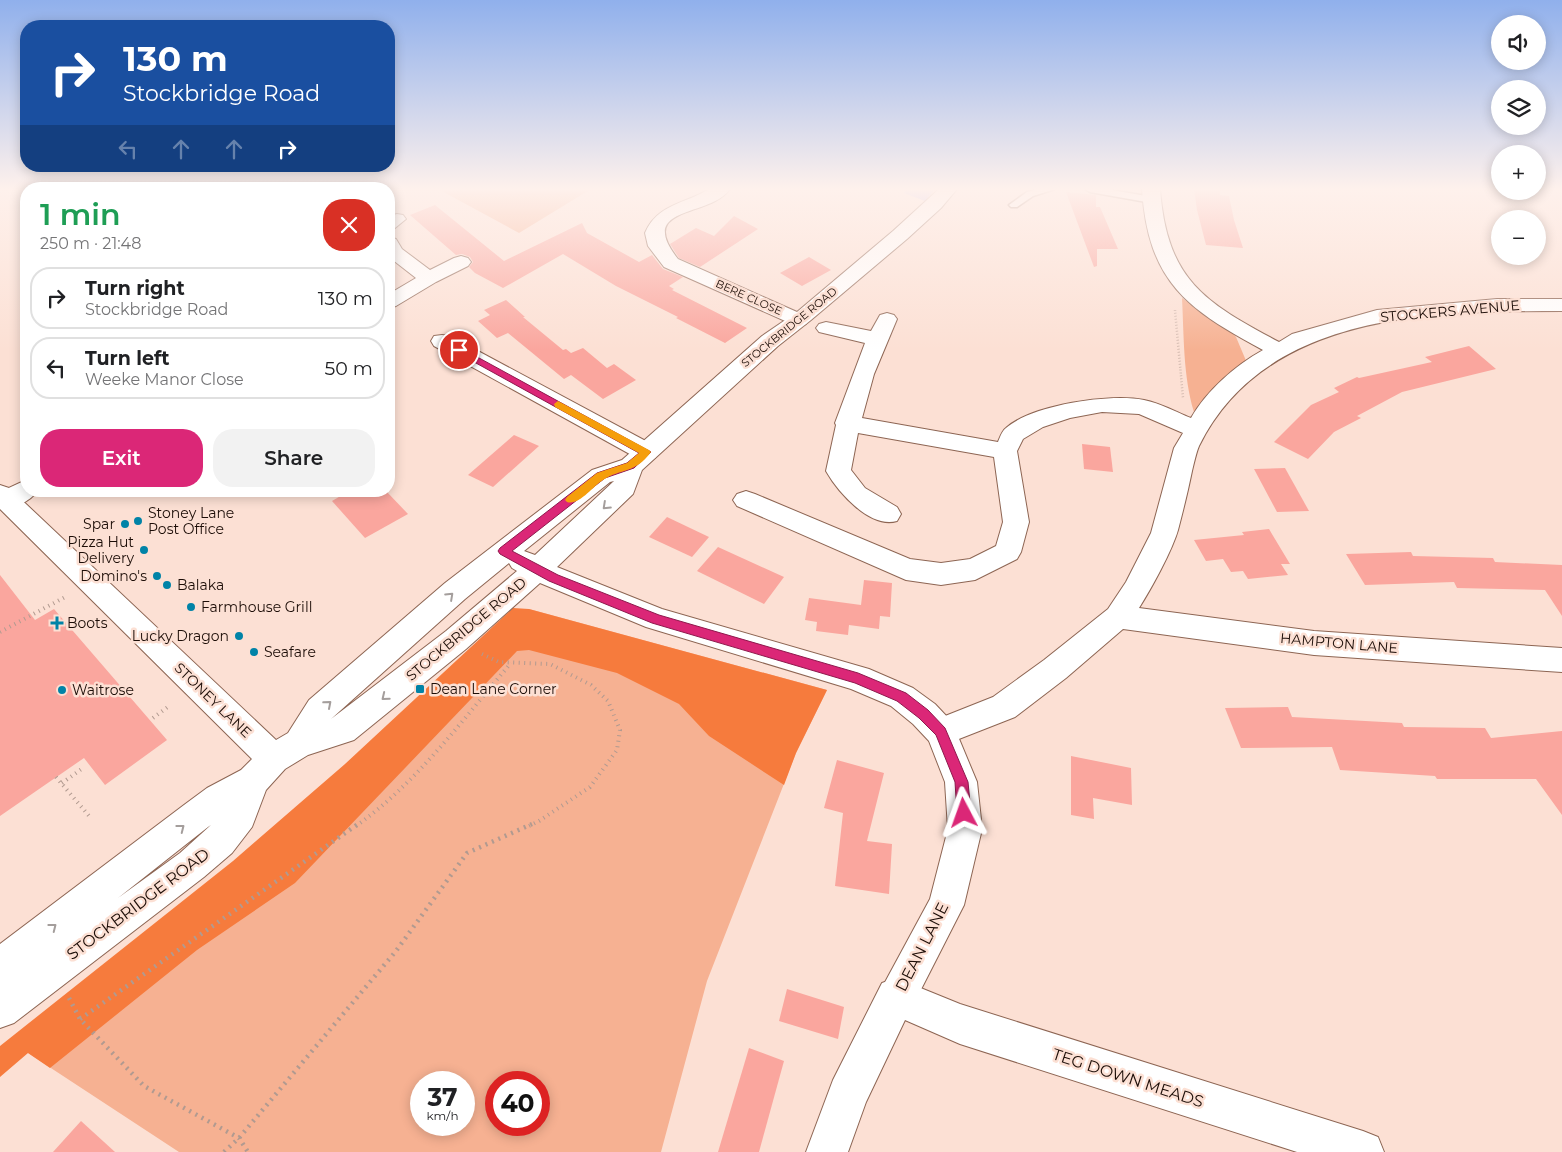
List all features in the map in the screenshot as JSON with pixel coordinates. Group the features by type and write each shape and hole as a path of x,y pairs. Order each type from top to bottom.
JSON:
{"street":[{"name":"BERE CLOSE","path":"657,243 658,249 671,262 799,320"},
{"name":"STOCKBRIDGE ROAD","path":"276,761 320,710 400,641 455,590 601,476 638,459 770,341 799,320 891,243"},
{"path":"1160,243 1176,278 1189,292 1218,315 1279,350"},
{"path":"395,253 429,278"},
{"path":"395,298 461,262"},
{"name":"STOCKERS AVENUE","path":"941,732 1004,706 1055,669 1118,617 1136,589 1164,533 1186,448 1196,429 1206,412 1221,394 1260,361 1300,339 1377,316 1497,305 1562,305"},
{"path":"826,328 882,329 847,423 838,471 856,494 888,514"},
{"path":"442,341 638,459"},
{"path":"746,500 906,569 941,574 976,569 1008,552 1016,522 1005,451 1014,434 1035,422 1066,411 1102,405 1142,407 1196,429"},
{"path":"847,423 1005,451"},
{"name":"STOCKBRIDGE ROAD","path":"9,972 196,816 276,761 343,730 456,640 538,569 624,488 638,459"},
{"name":"STONEY LANE","path":"11,494 92,582 276,761"},
{"name":"DEAN LANE","path":"504,551 554,578 656,620 858,678 902,697 924,714 941,732 961,782 965,829 946,905 896,997 848,1095 827,1152"},
{"name":"HAMPTON LANE","path":"1118,617 1314,643 1562,660"},
{"name":"TEG DOWN MEADS","path":"896,997 960,1024 1363,1152"}],"path":[{"path":"1176,278 1175,314 1180,389 1184,402"},
{"path":"0,632 92,582"},
{"path":"224,1152 239,1138 396,951 467,853 539,822 590,787 617,750 620,730 608,701 591,685 550,664 499,662 475,652"},
{"path":"80,1019 368,817 414,775 511,662"},
{"path":"154,718 169,706"},
{"path":"62,783 83,768"},
{"path":"56,777 90,817"},
{"path":"67,994 80,1019 144,1086 239,1138 248,1152"}],"shaded area":[{"path":"1182,298 1231,331 1236,337 1247,363 1194,412 1186,370"},
{"path":"513,608 529,609 827,690 796,753 784,785 709,736 679,704 617,673 529,650 517,651 295,883 197,950 50,1068 28,1053 0,1077 0,1046 233,861 345,764"},
{"path":"529,609 827,690 796,753 707,981 661,1152 179,1152 28,1053 350,784"}],"building":[{"path":"442,243 482,243 504,261 541,243 605,243 639,262 652,255 663,269 683,277 669,286 674,289 672,290 747,328 725,343 616,286 563,254 503,288 475,273 469,267 473,262 470,257 462,254 456,255"},
{"path":"737,243 700,267 679,258 670,244"},
{"path":"1085,243 1115,243 1118,249 1097,249 1097,266 1094,267"},
{"path":"1205,243 1241,243 1243,248 1206,245"},
{"path":"809,257 831,270 802,286 780,273"},
{"path":"506,300 525,317 523,317 563,350 566,349 571,353 583,348 607,368 614,364 636,380 603,399 571,375 564,379 508,333 497,338 478,321 490,315 484,310"},
{"path":"1469,346 1496,369 1402,392 1357,416 1361,418 1334,432 1308,459 1274,442 1311,405 1339,392 1334,388 1357,377 1432,362 1425,357"},
{"path":"514,435 539,446 493,487 468,475"},
{"path":"1082,444 1110,447 1113,472 1084,469"},
{"path":"1285,468 1309,511 1277,512 1254,469"},
{"path":"339,497 392,497 408,514 365,538 332,501"},
{"path":"667,517 709,537 692,557 649,537"},
{"path":"1269,529 1290,564 1281,564 1288,575 1248,579 1243,571 1231,572 1223,559 1206,561 1194,540 1244,535 1242,532"},
{"path":"718,547 784,577 764,604 697,571"},
{"path":"1411,552 1413,556 1493,558 1495,562 1562,565 1562,616 1545,590 1457,588 1454,582 1365,585 1346,554"},
{"name":"Waitrose","path":"0,575 35,620 54,609 167,740 105,785 84,758 0,816"},
{"path":"864,580 892,583 890,617 880,616 879,629 849,625 848,635 816,631 817,622 805,620 809,598 861,605"},
{"path":"1288,707 1292,717 1402,723 1404,727 1485,728 1491,738 1562,731 1562,815 1536,779 1437,779 1435,776 1340,770 1332,747 1241,748 1225,708"},
{"path":"1071,756 1131,768 1132,805 1093,798 1094,819 1071,815"},
{"path":"837,760 884,773 867,841 892,844 889,894 835,886 843,813 824,808"},
{"path":"787,989 844,1007 838,1039 779,1021"},
{"path":"749,1048 784,1061 759,1152 718,1152"},
{"path":"81,1121 115,1152 53,1152"}],"slow traffic":[{"path":"558,404 646,452 631,466 601,476 570,500"}],"place":[{"name":"Stoney Lane Post Office","path":"138,521"},
{"name":"Spar","path":"125,524"},
{"name":"Pizza Hut Delivery","path":"144,550"},
{"name":"Domino's","path":"157,576"},
{"name":"Balaka","path":"167,585"},
{"name":"Farmhouse Grill","path":"191,607"},
{"name":"Boots","path":"57,623"},
{"name":"Lucky Dragon","path":"239,636"},
{"name":"Seafare","path":"254,652"},
{"name":"Dean Lane Corner","path":"420,689"},
{"name":"Waitrose","path":"62,690"}],"route":[{"path":"459,350 646,452 631,466 601,476 504,551 554,578 656,620 858,678 902,697 924,714 941,732 956,765 961,782 964,813"}]}
